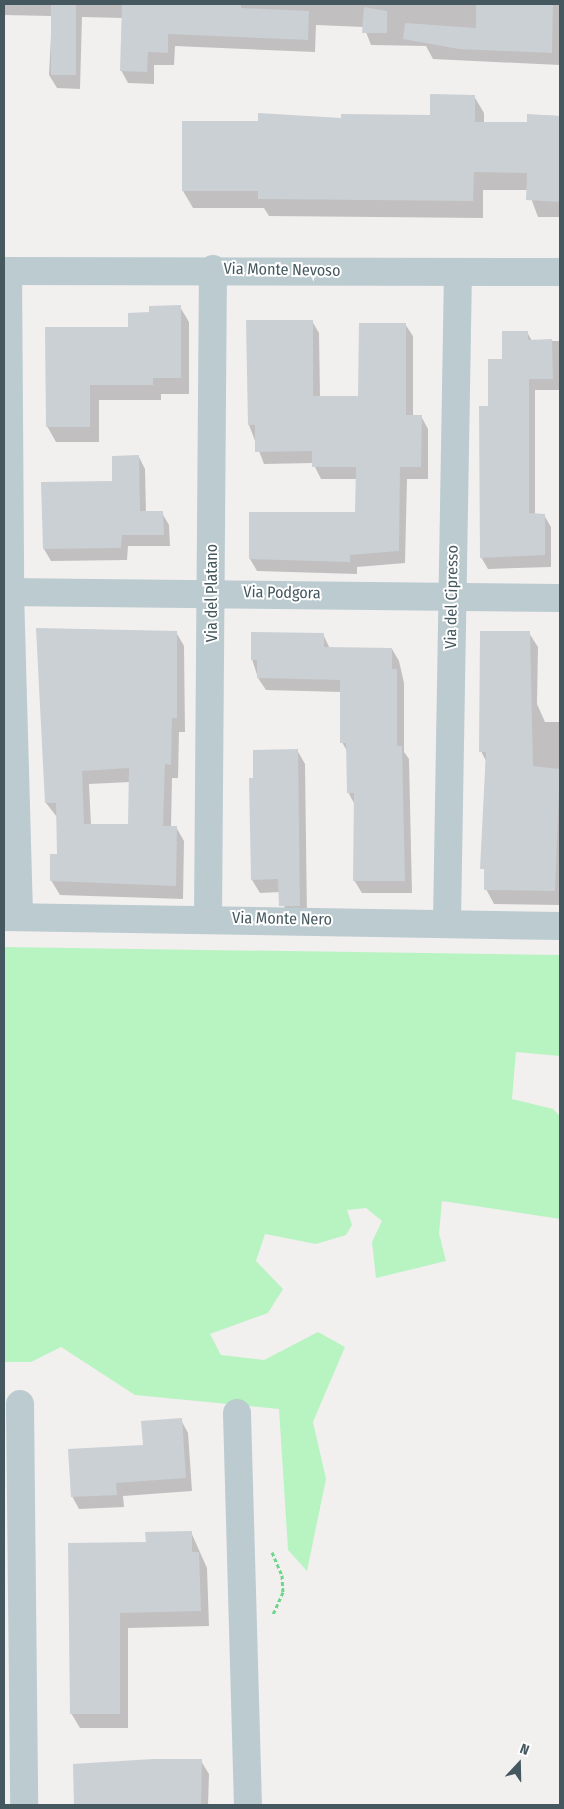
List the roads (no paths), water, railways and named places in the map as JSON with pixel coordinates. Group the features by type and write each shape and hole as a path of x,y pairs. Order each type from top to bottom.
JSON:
{"street":[{"name":"Via Monte Nevoso","path":"6,271 213,269 560,272"},
{"name":"Via del Platano","path":"208,918 213,269"},
{"path":"6,271 11,917"},
{"name":"Via del Cipresso","path":"447,921 458,272"},
{"name":"Via Podgora","path":"7,592 212,592 560,598"},
{"name":"Via Monte Nero","path":"11,917 447,921 560,926"},
{"path":"20,1404 13,1624 24,1805"},
{"path":"237,1413 248,1805"}]}
